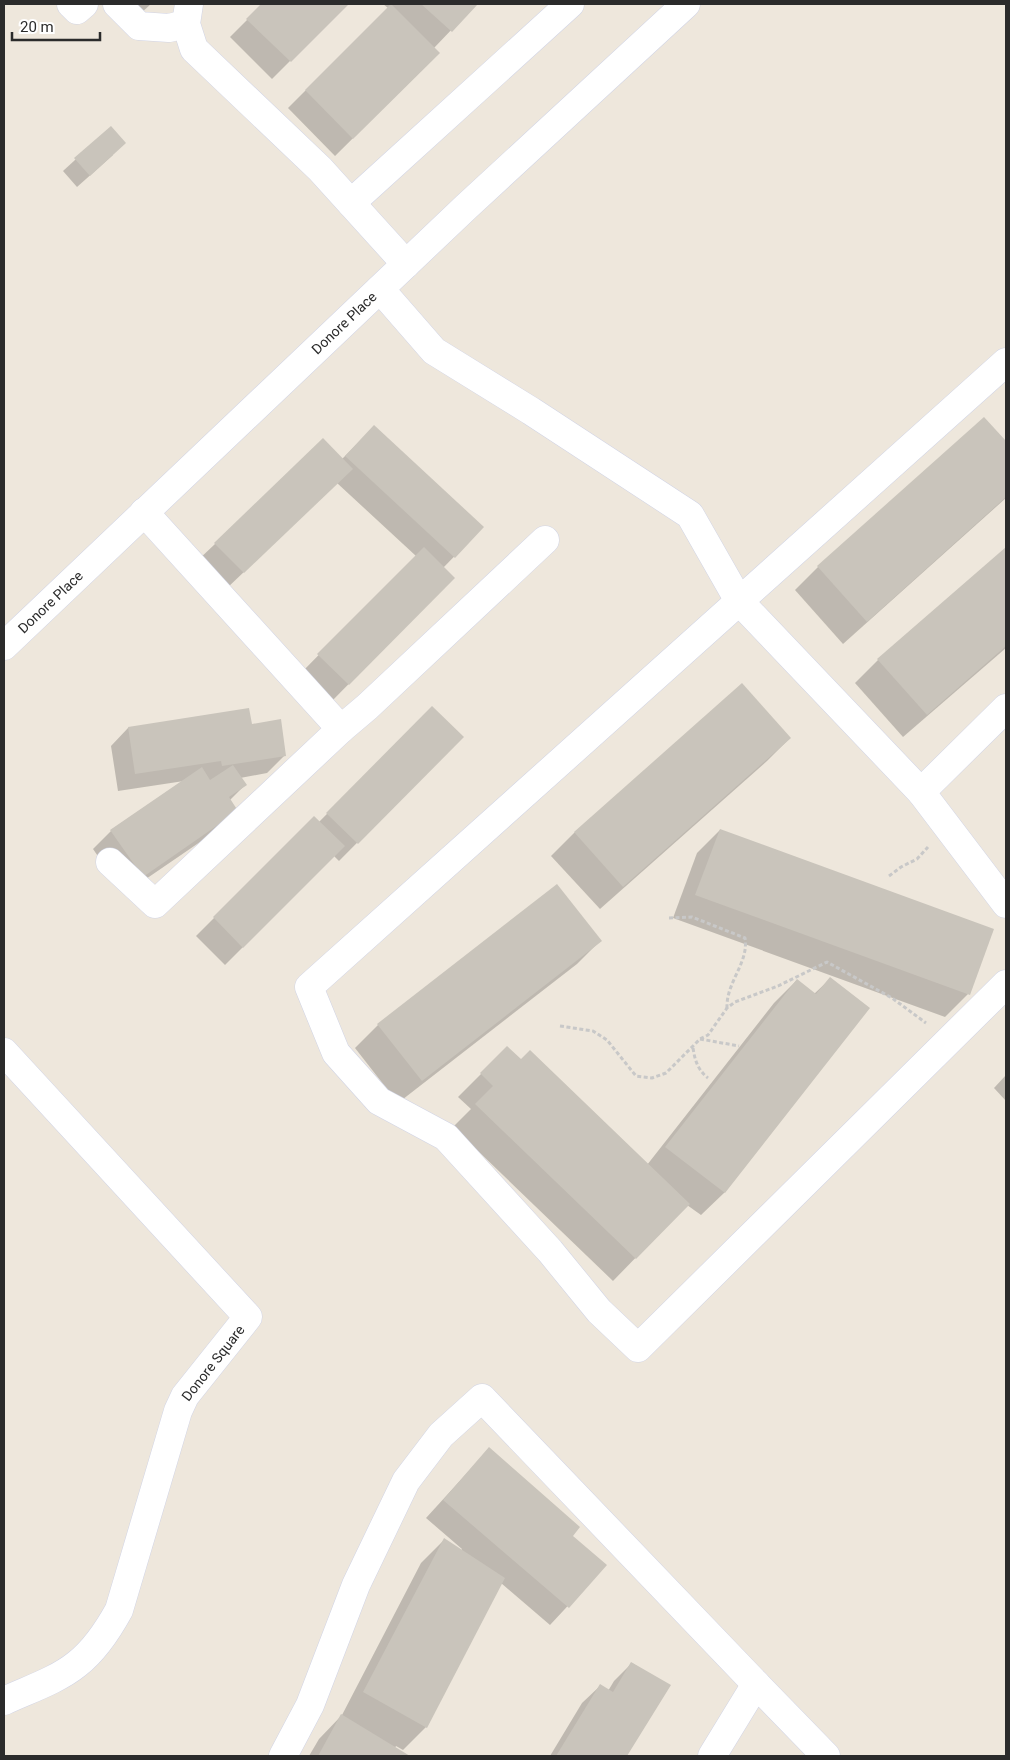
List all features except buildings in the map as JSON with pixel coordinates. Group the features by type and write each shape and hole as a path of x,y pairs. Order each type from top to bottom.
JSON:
{"street":[{"path":"71,4 77,10 84,4"},
{"path":"117,4 139,26 169,28 187,14 194,49 320,169 406,264"},
{"path":"351,203 570,4"},
{"name":"Donore Place","path":"4,646 380,289 670,8"},
{"path":"380,289 434,352 531,411 690,515 739,601 921,792 1006,904"},
{"path":"1006,362 309,987 336,1053 379,1101 446,1137 550,1250 599,1312 638,1348 1006,984"},
{"path":"144,512 341,729"},
{"path":"110,862 155,904 341,729 368,707 544,540"},
{"path":"921,792 1006,708"},
{"name":"Donore Square","path":"4,1052 248,1317 185,1396 178,1411 119,1610 110,1627 95,1647 77,1664 65,1672 4,1701"},
{"path":"283,1756 310,1705 356,1585 406,1481 441,1434 482,1398 826,1756"},
{"path":"712,1756 756,1684"}],"path":[{"path":"889,876 917,859 947,826"},
{"path":"669,918 692,917 745,938 745,955 730,986 727,1008"},
{"path":"560,1026 593,1030 607,1040 636,1076 652,1078 666,1073 700,1039 708,1035 727,1008 735,1002 778,986 827,962 892,998 950,1040"},
{"path":"700,1039 738,1046"},
{"path":"693,1047 696,1062 701,1072 708,1078"}]}
